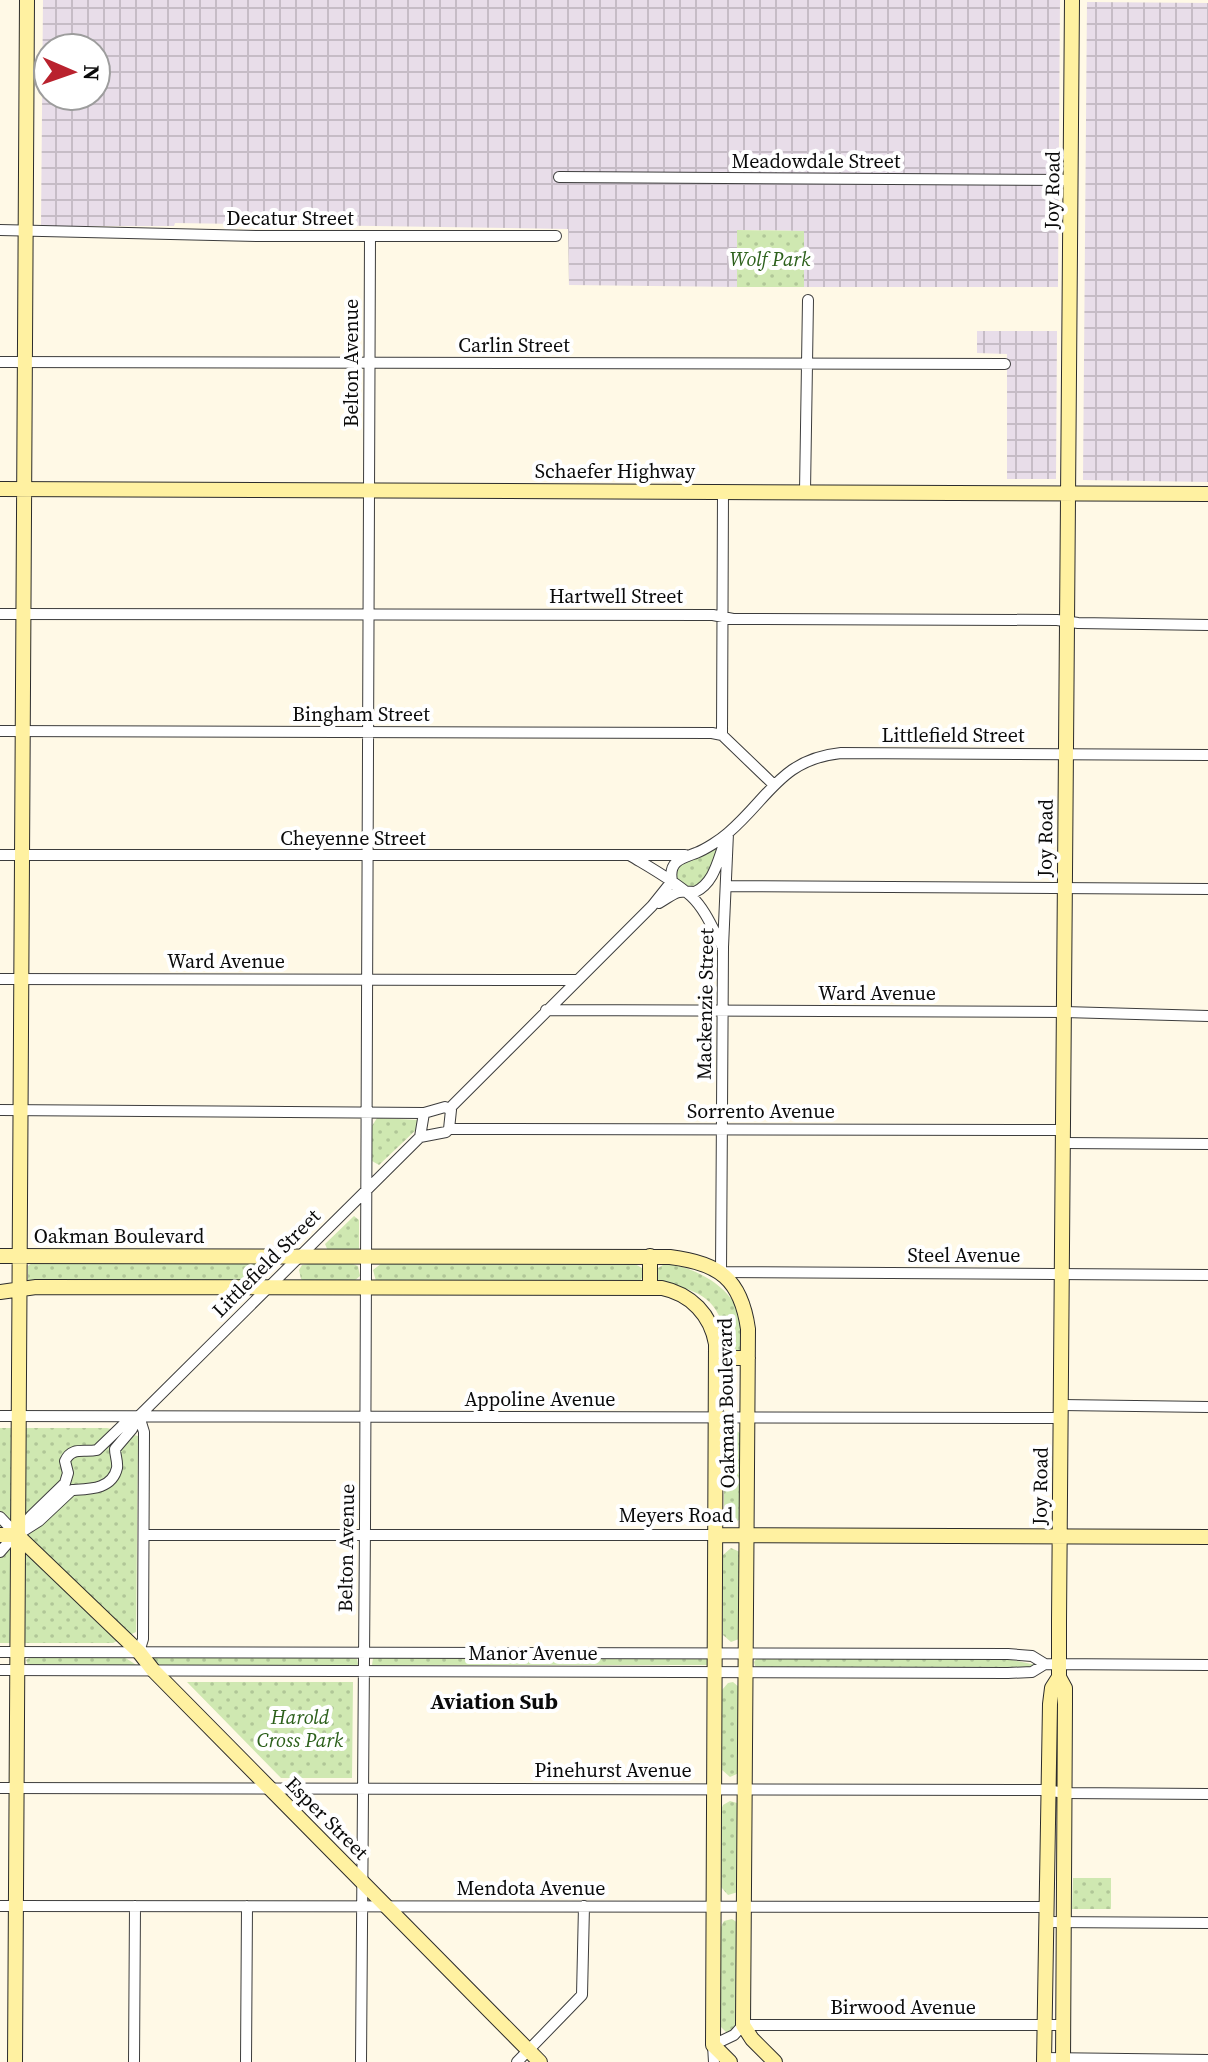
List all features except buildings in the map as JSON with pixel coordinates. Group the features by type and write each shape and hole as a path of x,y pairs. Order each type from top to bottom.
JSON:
{"street":[{"path":"15,2062 27,0"},
{"name":"Joy Road","path":"1044,2060 1047,1790 1060,1535 1062,1412 1072,0"},
{"name":"Meadowdale Street","path":"559,177 1072,180"},
{"name":"Decatur Street","path":"0,230 556,236"},
{"name":"Belton Avenue","path":"367,614 370,236"},
{"path":"805,491 808,300"},
{"name":"Carlin Street","path":"0,362 1005,364"},
{"name":"Schaefer Highway","path":"0,489 1208,494"},
{"path":"723,491 722,735 773,784"},
{"name":"Hartwell Street","path":"0,614 723,617 1208,625"},
{"path":"365,1111 367,614"},
{"name":"Bingham Street","path":"0,731 722,735"},
{"name":"Littlefield Street","path":"449,1109 652,906 672,881 674,864 728,833 773,784 802,763 833,754 1208,755"},
{"name":"Littlefield Street","path":"652,906 681,889 695,892 706,884 716,867 728,833"},
{"name":"Mackenzie Street","path":"721,1272 723,947 728,833"},
{"name":"Cheyenne Street","path":"0,855 685,855"},
{"path":"631,856 672,881 699,905 723,947"},
{"path":"726,886 1208,889"},
{"name":"Ward Avenue","path":"0,979 576,980"},
{"name":"Ward Avenue","path":"546,1010 1064,1012 1208,1016"},
{"path":"0,1110 424,1113 449,1109 453,1129"},
{"name":"Belton Avenue","path":"361,2062 365,1111"},
{"path":"420,1137 424,1113"},
{"name":"Sorrento Avenue","path":"420,1137 453,1129 722,1129 1064,1137 1208,1144"},
{"name":"Littlefield Street","path":"17,1535 39,1521 72,1490 96,1489 114,1474 117,1468 115,1449 139,1416 420,1137"},
{"name":"Oakman Boulevard","path":"0,1256 650,1256 695,1260 721,1272 735,1287 744,1305 748,1329 743,2025"},
{"path":"650,1256 650,1288"},
{"name":"Steel Avenue","path":"721,1272 1208,1275"},
{"name":"Oakman Boulevard","path":"0,1292 36,1287 650,1288 676,1292 700,1309 714,1332 716,1358 713,2045"},
{"path":"716,1358 748,1358"},
{"name":"Appoline Avenue","path":"0,1416 748,1417 1208,1407"},
{"path":"139,1416 144,1432 143,1639 139,1652"},
{"name":"Littlefield Street","path":"17,1535 32,1515 65,1483 68,1473 65,1461 69,1454 78,1450 97,1450 124,1424 139,1416"},
{"path":"0,1517 17,1535"},
{"path":"0,1535 17,1535"},
{"path":"0,1552 17,1535"},
{"name":"Esper Street","path":"17,1535 139,1652 268,1788 540,2062"},
{"name":"Meyers Road","path":"144,1535 1208,1537"},
{"name":"Manor Avenue","path":"0,1652 1008,1654 1032,1656 1054,1668"},
{"name":"Manor Avenue","path":"0,1670 1008,1673 1054,1668 1208,1665"},
{"name":"Joy Road","path":"1054,1668 1065,1688 1063,2060"},
{"name":"Pinehurst Avenue","path":"0,1788 745,1788 1208,1794"},
{"name":"Mendota Avenue","path":"0,1906 745,1907 1046,1915 1063,1922"},
{"path":"134,2062 135,1906"},
{"path":"246,2062 247,1906"},
{"path":"517,2062 582,1995 584,1906"},
{"path":"1063,1922 1208,1923"},
{"path":"713,2045 734,2035 743,2025 775,2062"},
{"name":"Birwood Avenue","path":"743,2025 1062,2025"},
{"path":"713,2045 714,2062"},
{"path":"713,2045 730,2062"},
{"path":"1044,2060 1208,2060"}],"shaded area":[{"path":"43,0 1060,0 1058,287 804,287 804,231 737,230 737,287 569,285 568,229 175,223 174,226 41,226 42,112 112,112 112,32 43,32"},
{"path":"1087,2 1208,3 1208,482 1083,480"},
{"path":"977,331 1057,331 1056,479 1007,479 1007,354 977,353"}],"green space":[{"name":"Wolf Park","path":"737,230 804,231 804,287 737,287"},
{"path":"715,843 720,847 700,882 688,888 675,878 681,862 701,856"},
{"path":"377,1118 419,1120 419,1127 379,1165 372,1161 372,1126"},
{"path":"354,1216 359,1220 359,1249 355,1252 328,1251 325,1244"},
{"path":"32,1263 261,1264 268,1271 262,1282 32,1282 28,1280 28,1266"},
{"path":"382,1263 635,1264 642,1268 642,1278 639,1282 376,1281 373,1270"},
{"path":"666,1263 697,1273 724,1291 741,1317 741,1350 729,1352 719,1315 706,1299 690,1290 659,1282 655,1270"},
{"path":"353,1264 358,1266 360,1276 353,1282 306,1282 301,1279 299,1270 302,1265"},
{"path":"0,1428 107,1428 138,1436 136,1632 113,1643 0,1643"},
{"path":"736,1430 741,1434 740,1520 728,1523 724,1515 724,1437 727,1432"},
{"path":"731,1548 740,1552 739,1639 731,1642 723,1635 723,1555"},
{"path":"31,1657 124,1657 138,1666 29,1667 26,1660"},
{"path":"151,1657 339,1657 357,1659 358,1664 356,1667 161,1666"},
{"path":"373,1658 706,1658 709,1665 372,1665"},
{"path":"757,1658 1003,1658 1036,1665 1032,1668 761,1668 755,1666"},
{"name":"Harold Cross Park","path":"187,1682 353,1682 352,1778 281,1778"},
{"path":"733,1682 740,1688 739,1773 730,1777 722,1770 722,1690"},
{"path":"730,1801 737,1803 740,1809 738,1892 728,1895 721,1887 721,1810"},
{"path":"1073,1878 1111,1878 1111,1909 1072,1909"},
{"path":"732,1919 738,1923 739,2022 731,2032 726,2032 720,2026 720,1929 724,1921"}],"district":[{"name":"Aviation Sub","path":"494,1701"}]}
